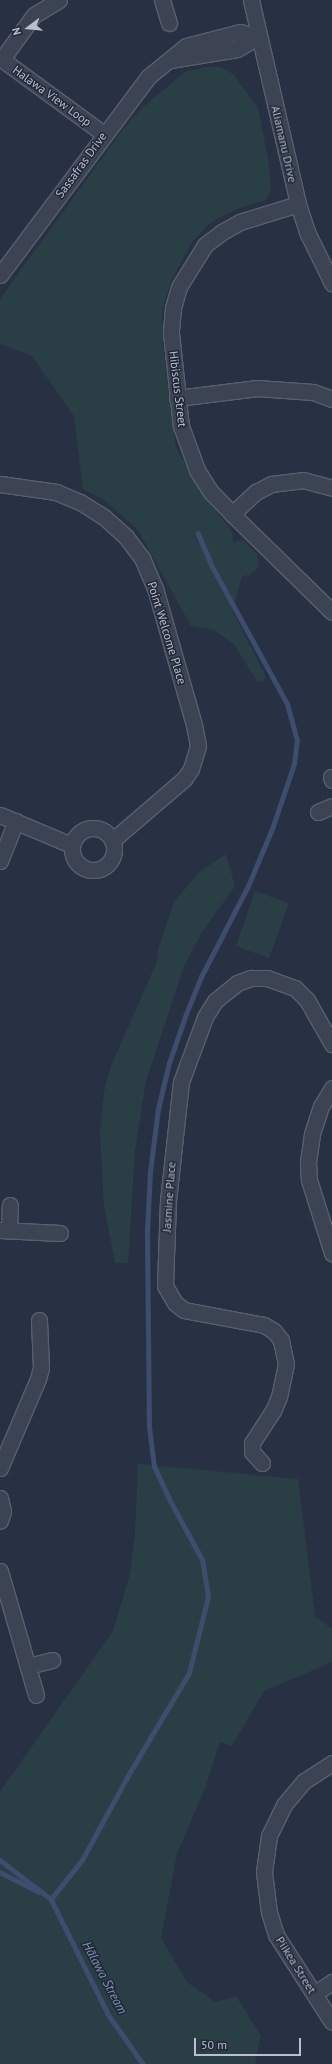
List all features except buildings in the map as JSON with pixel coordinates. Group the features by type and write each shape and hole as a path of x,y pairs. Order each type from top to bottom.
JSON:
{"street":[{"path":"1,59 34,15 59,0"},
{"path":"162,0 169,23"},
{"name":"Aliamanu Drive","path":"251,0 258,37 298,204 308,234 332,283"},
{"name":"Sassafras Drive","path":"0,275 148,76 169,60 237,49 258,37"},
{"name":"Halawa View Loop","path":"1,59 104,134"},
{"name":"Hibiscus Street","path":"298,204 256,216 222,232 206,246 192,264 179,286 173,308 171,333 181,426 197,470 211,492 332,612"},
{"path":"177,398 257,388 313,392 332,399"},
{"path":"232,514 256,492 271,484 303,480 332,488"},
{"name":"Point Welcome Place","path":"0,484 56,492 80,502 104,516 126,537 142,558 155,588 194,724 198,746 191,769 184,779 114,839"},
{"path":"0,815 71,844"},
{"path":"0,861 16,821"},
{"path":"91,828 105,831 114,839 113,857 103,868 96,870 88,869 77,862 72,856 71,844 78,834 91,828"},
{"name":"Jasmine Place","path":"262,1463 252,1452 252,1443 273,1411 279,1397 286,1364 281,1340 274,1331 264,1325 184,1310 168,1295 166,1286 168,1201 181,1082 206,1017 215,1001 237,983 251,978 267,978 295,988 307,1000 332,1044"},
{"path":"332,1088 321,1106 312,1134 308,1162 309,1180 332,1253"},
{"path":"10,1205 5,1230 60,1233"},
{"path":"0,1468 38,1379 41,1368 39,1320"},
{"path":"0,1498 3,1511 0,1522"},
{"path":"0,1571 36,1695"},
{"path":"28,1666 52,1660"},
{"name":"Piikea Street","path":"332,1762 304,1781 284,1805 274,1822 265,1853 265,1892 274,1929 332,2022"},
{"path":"314,1994 332,1982"}],"green space":[{"path":"205,67 221,67 234,75 258,108 269,164 271,191 266,200 237,209 210,223 192,242 171,281 162,311 163,348 176,448 211,505 232,531 233,543 243,540 257,554 259,566 250,575 242,576 232,610 266,677 263,682 257,681 234,644 214,630 191,626 138,530 104,500 83,489 74,416 32,356 0,344 0,299 124,128 143,107 185,72"},
{"path":"226,854 235,886 202,932 184,966 146,1081 135,1150 128,1263 115,1263 104,1206 100,1133 104,1092 110,1068 157,962 158,950 174,902 198,873"},
{"path":"255,891 289,903 269,958 236,946"},
{"path":"138,1464 298,1479 315,1616 332,1629 332,1662 264,1691 232,1746 220,1742 205,1788 177,1854 161,1938 187,1982 215,2002 236,1996 261,2036 255,2061 258,2064 0,2064 0,1792 113,1631 130,1574 135,1534"}],"waterway":[{"path":"51,1899 82,1860 130,1772 189,1673 208,1597 202,1560 171,1503 154,1467 149,1427 147,1231 150,1172 158,1109 169,1063 201,977 248,886 272,829 294,764 297,741 287,704 212,567 198,534"},
{"name":"Hālawa Stream","path":"0,1860 51,1899 108,2014 143,2064"},
{"path":"0,1872 39,1892"}]}
